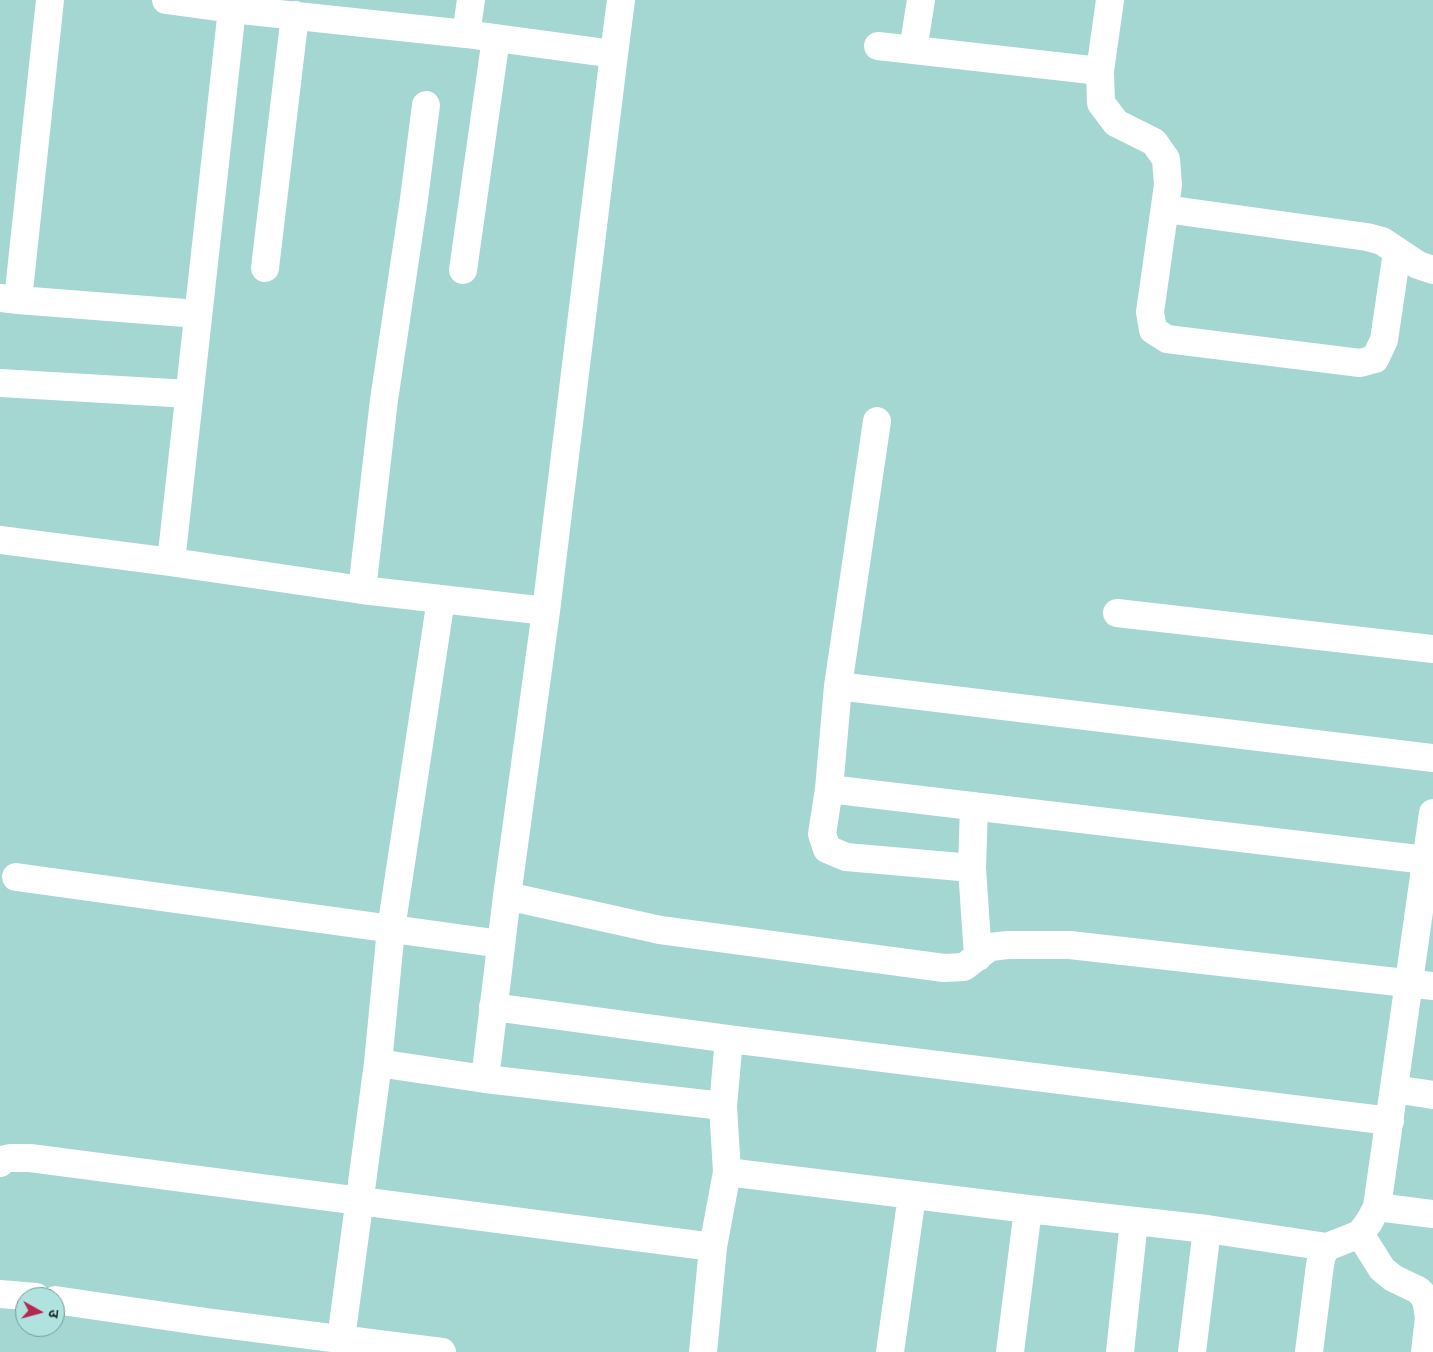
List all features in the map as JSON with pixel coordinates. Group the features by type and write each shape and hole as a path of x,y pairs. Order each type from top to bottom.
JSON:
{"street":[{"path":"50,0 9,299 198,314"},
{"path":"166,0 232,9 313,11 614,54"},
{"path":"466,34 471,0"},
{"path":"485,1079 507,896 546,611 622,0"},
{"path":"913,50 921,0"},
{"path":"1110,0 1100,70 1101,103 1116,123 1154,142 1166,159 1168,185 1150,312 1153,330 1167,339 1360,363 1375,359 1384,340 1397,252"},
{"path":"171,562 232,9"},
{"path":"265,268 313,11"},
{"path":"464,270 496,38"},
{"path":"878,46 1100,70"},
{"path":"362,590 384,400 426,105"},
{"path":"1165,209 1367,237 1382,242 1418,265 1433,270"},
{"path":"0,383 189,394"},
{"path":"877,421 838,686 829,789 822,834 827,849 846,857 972,868"},
{"path":"0,540 171,562 362,590 546,611"},
{"path":"341,1339 378,1063 391,930 441,599"},
{"path":"1117,613 1433,649"},
{"path":"838,686 1433,758"},
{"path":"727,1172 1207,1229 1327,1246 1360,1234 1377,1207 1394,1090 1421,984 1430,836 974,806 829,789"},
{"path":"974,806 972,868 978,957"},
{"path":"16,877 501,944"},
{"path":"507,896 660,930 944,968 964,967 990,948 1008,944 1070,945 1421,984"},
{"path":"493,1007 729,1039 1390,1121"},
{"path":"703,1352 713,1246 727,1172 723,1106 729,1039"},
{"path":"378,1063 485,1079 723,1106"},
{"path":"1394,1090 1433,1095"},
{"path":"0,1163 2,1160 10,1158 30,1158 713,1246"},
{"path":"890,1352 912,1195"},
{"path":"1377,1207 1433,1214"},
{"path":"1010,1352 1028,1209"},
{"path":"1120,1352 1134,1221"},
{"path":"1192,1352 1207,1229"},
{"path":"1360,1234 1382,1269 1393,1278 1418,1290 1426,1300 1431,1317 1425,1352"},
{"path":"1309,1352 1320,1266 1327,1246"},
{"path":"0,1294 15,1295"},
{"path":"65,1301 206,1322 442,1352"}]}
